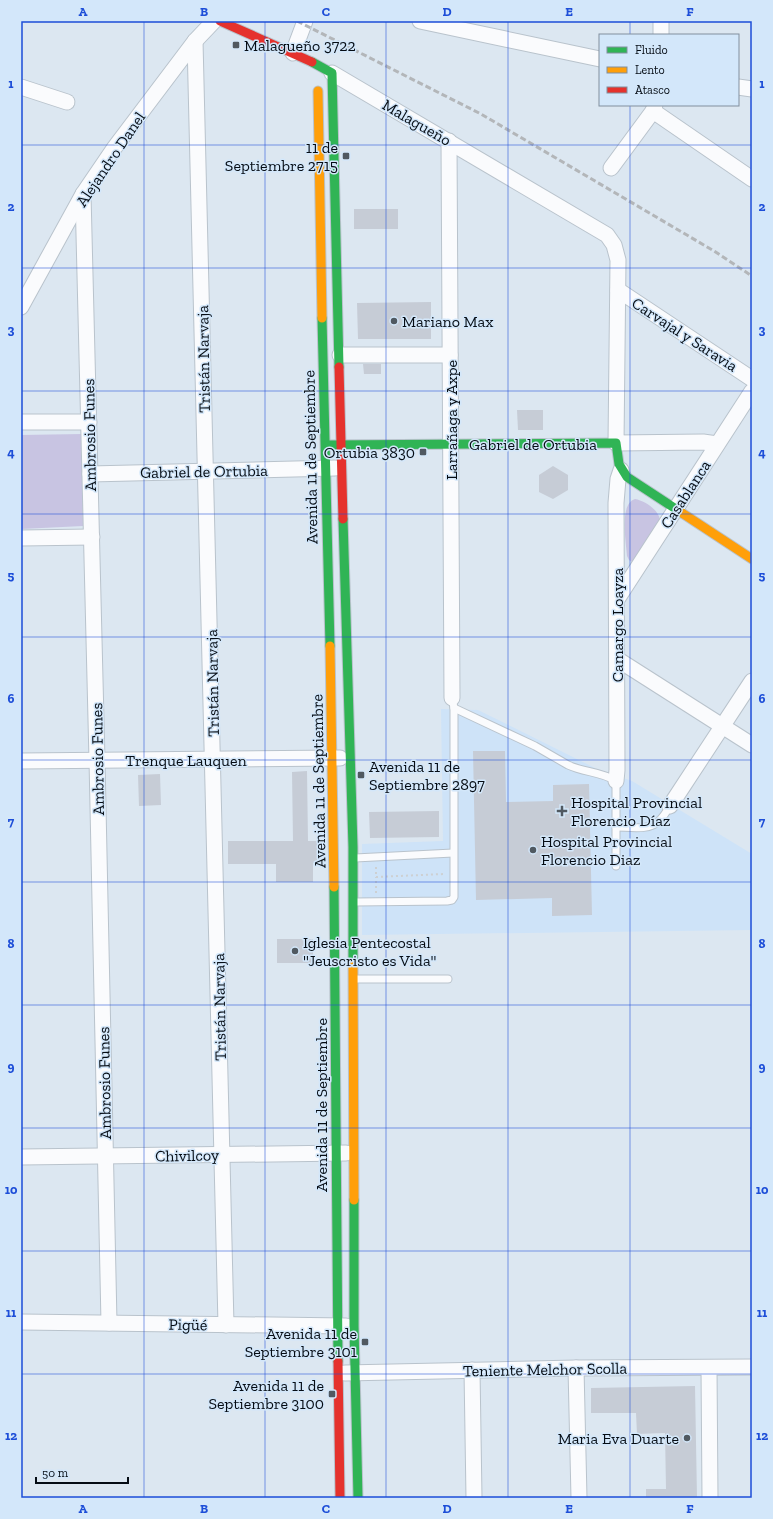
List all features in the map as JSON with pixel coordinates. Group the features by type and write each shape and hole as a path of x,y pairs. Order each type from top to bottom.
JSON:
{"main road":[{"name":"Malagueño","path":"220,21 318,64 332,73"},
{"name":"Avenida 11 de Septiembre","path":"318,64 332,734 331,759 344,859 344,978 354,1153 354,1326 358,1498"},
{"name":"Avenida 11 de Septiembre","path":"332,73 350,758 344,859 344,978 337,1153 337,1326 340,1498"},
{"name":"Gabriel de Ortubia","path":"325,446 616,443"},
{"path":"616,443 617,459 621,470 632,481 752,559"}],"street":[{"name":"Alejandro Danel","path":"21,307 83,194 115,148 195,41 214,21"},
{"path":"293,53 305,21"},
{"path":"420,21 599,59"},
{"path":"661,21 661,34"},
{"name":"Tristán Narvaja","path":"195,41 214,760 226,1325"},
{"name":"Malagueño","path":"332,73 607,235 614,245 617,254 618,290"},
{"path":"21,87 67,102"},
{"path":"739,87 752,89"},
{"path":"611,168 654,108 752,179"},
{"name":"Larrañaga y Axpe","path":"449,141 453,703"},
{"name":"Ambrosio Funes","path":"83,194 98,760 109,1323"},
{"path":"616,443 618,290"},
{"name":"Carvajal y Saravia","path":"618,290 752,379"},
{"path":"340,355 450,355"},
{"name":"Casablanca","path":"618,598 752,391"},
{"path":"21,422 89,422"},
{"name":"Gabriel de Ortubia","path":"616,443 703,442 717,444"},
{"name":"Gabriel de Ortubia","path":"90,474 342,468"},
{"name":"Camargo Loayza","path":"616,781 618,770 618,598 616,496 618,479 621,470"},
{"path":"21,538 92,536"},
{"path":"618,659 752,746"},
{"path":"670,806 752,681"},
{"name":"Trenque Lauquen","path":"21,761 350,758"},
{"name":"Chivilcoy","path":"21,1157 354,1153"},
{"name":"Pigüé","path":"21,1322 354,1326"},
{"name":"Teniente Melchor Scolla","path":"338,1373 576,1368 752,1367"},
{"path":"576,1368 579,1498"},
{"path":"709,1368 710,1498"},
{"path":"472,1370 474,1498"}],"lane":[{"path":"344,902 452,900 454,897 453,703 574,768 598,772 616,781 616,866"},
{"path":"616,827 648,827 654,825 659,821 670,806"},
{"path":"344,859 453,853"},
{"path":"344,978 448,979"}],"path":[{"path":"376,857 376,901"},
{"path":"376,877 453,873"}],"shaded area":[{"path":"82,434 83,526 21,529 21,435"},
{"path":"635,499 644,502 656,511 660,524 632,562 627,556 625,515 630,502"},
{"name":"Hospital Provincial Florencio Díaz","path":"441,709 478,710 597,769 632,781 752,854 752,930 362,935 362,844 443,841"}],"building":[{"path":"354,209 398,209 398,229 354,229"},
{"name":"Mariano Max","path":"431,302 431,339 358,339 357,303"},
{"path":"363,364 381,364 381,374 364,374"},
{"path":"517,410 543,410 543,430 518,430"},
{"path":"553,466 568,475 568,490 553,499 539,492 539,475"},
{"name":"Hospital Provincial Florencio Diaz","path":"473,751 505,751 506,802 553,801 553,785 589,784 592,915 552,916 552,898 476,900"},
{"path":"307,771 308,841 317,841 317,863 313,863 313,882 276,882 276,864 228,864 228,841 293,841 292,772"},
{"path":"160,774 161,805 139,806 138,775"},
{"path":"439,811 439,837 370,838 369,812"},
{"name":"Iglesia Pentecostal \"Jeuscristo es Vida\"","path":"277,939 313,939 313,963 277,963"},
{"name":"Maria Eva Duarte","path":"695,1386 697,1498 646,1498 646,1489 666,1489 665,1433 637,1434 636,1413 591,1413 591,1388"}],"railway":[{"path":"297,21 481,114 714,251 752,276"}],"traffic: fast":[{"path":"312,62 332,73 339,367"},
{"path":"322,318 330,646"},
{"path":"328,445 616,443 619,464 627,477 682,513"},
{"path":"343,519 353,847 353,964"},
{"path":"334,887 338,1361"},
{"path":"354,1200 354,1326 358,1498"}],"traffic: slow":[{"path":"318,91 322,318"},
{"path":"682,513 752,559"},
{"path":"330,646 334,887"},
{"path":"353,964 354,1200"}],"traffic: jam":[{"path":"220,21 312,62"},
{"path":"339,367 343,519"},
{"path":"338,1361 340,1498"}],"place":[{"name":"Malagueño 3722","path":"236,45"},
{"name":"11 de Septiembre 2715","path":"346,156"},
{"name":"Mariano Max","path":"394,321"},
{"name":"Ortubia 3830","path":"423,452"},
{"name":"Avenida 11 de Septiembre 2897","path":"361,775"},
{"name":"Hospital Provincial Florencio Díaz","path":"562,811"},
{"name":"Hospital Provincial Florencio Diaz","path":"533,850"},
{"name":"Iglesia Pentecostal \"Jeuscristo es Vida\"","path":"295,951"},
{"name":"Avenida 11 de Septiembre 3101","path":"365,1342"},
{"name":"Avenida 11 de Septiembre 3100","path":"332,1394"},
{"name":"Maria Eva Duarte","path":"687,1438"}]}
